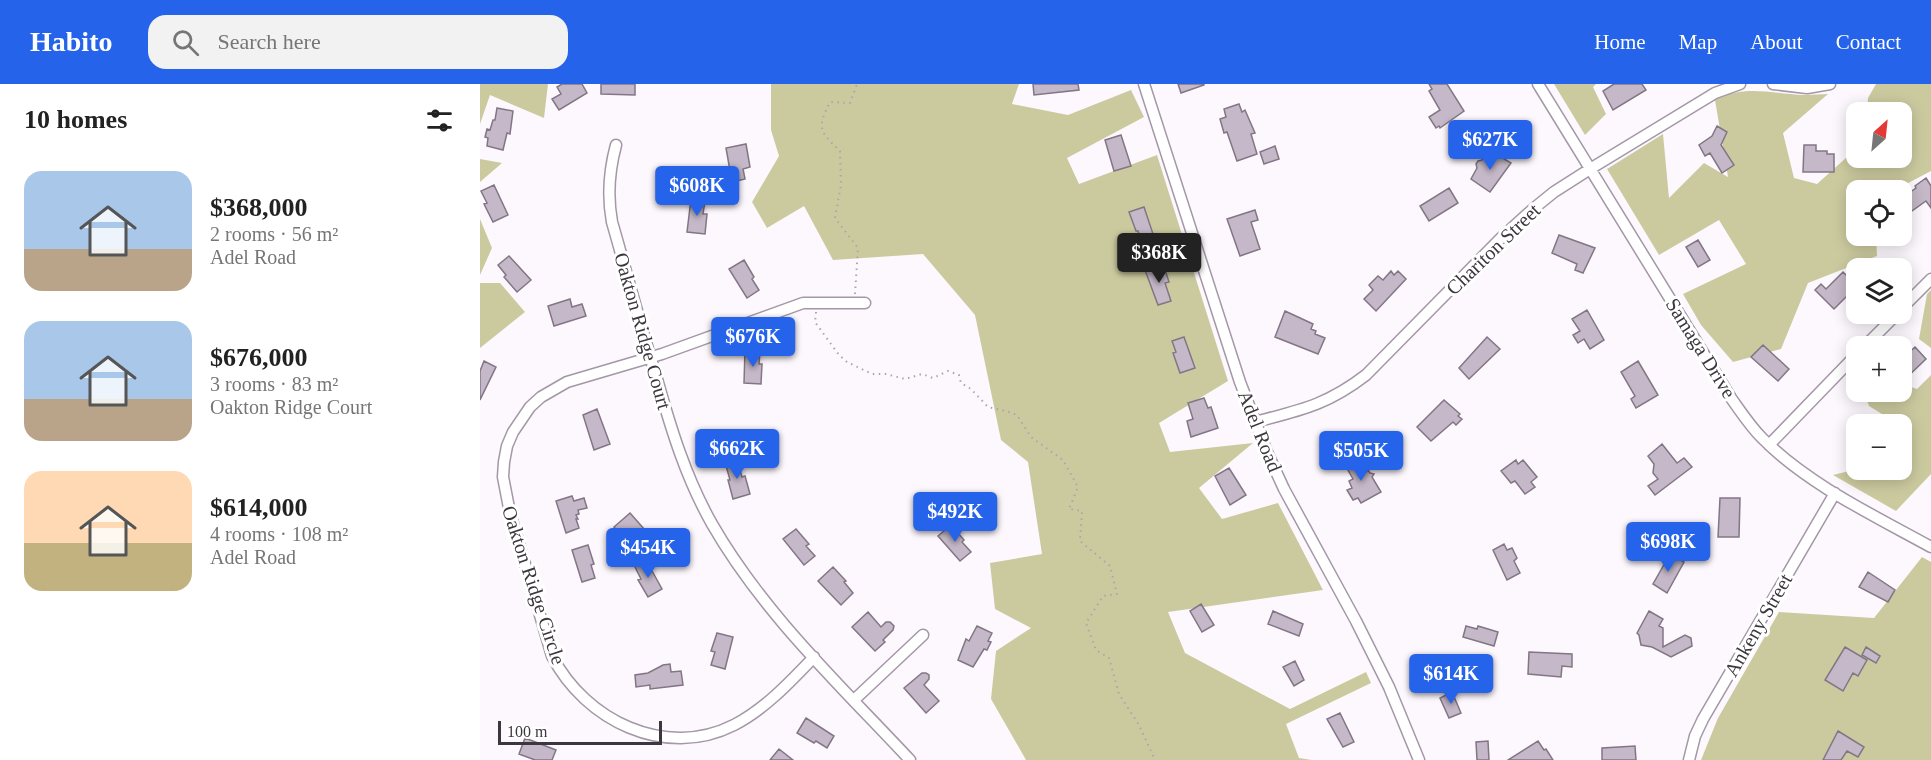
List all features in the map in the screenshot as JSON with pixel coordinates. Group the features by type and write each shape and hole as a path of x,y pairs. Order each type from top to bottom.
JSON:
{"street":[{"name":"Adel Road","path":"1144,84 1255,422 1284,489 1389,687 1419,760"},
{"name":"Samaga Drive","path":"1538,84 1748,422 1789,462 1834,493 1931,547"},
{"name":"Chariton Street","path":"1255,422 1302,410 1349,388 1366,375 1509,231 1554,192 1726,86 1740,84"},
{"path":"1773,84 1807,88 1830,84"},
{"name":"Oakton Ridge Court","path":"616,145 609,184 610,210 673,434 684,465 711,523 734,560 760,595 910,760"},
{"path":"1912,298 1931,279"},
{"name":"Oakton Ridge Circle","path":"814,657 785,686 748,717 715,732 687,737 656,735 619,724 600,713 584,699 560,670 545,636 506,499 503,477 504,462 507,446 520,418 554,388 567,382 650,358 803,303 860,304"},
{"path":"1874,336 1887,324"},
{"path":"1769,445 1846,365"},
{"name":"Ankeny Street","path":"1689,760 1695,736 1703,719 1834,493"},
{"path":"854,700 923,635"}],"path":[{"path":"857,84 850,103 830,102 821,120 824,136 840,151 842,185 835,218 858,248 860,304"},
{"path":"816,303 815,322 839,355 847,362 872,374 886,374 905,379 922,374 933,378 948,371 959,375 961,383 971,389 988,408 1017,415 1031,437 1063,459 1078,487 1069,509 1082,511 1080,541 1110,566 1117,594 1103,596 1086,623 1096,650 1109,658 1119,694 1139,725 1155,760"}],"green space":[{"path":"480,84 548,84 544,118 490,95 480,124"},
{"path":"771,84 1019,84 1012,104 1068,115 1131,90 1144,117 1067,158 1079,184 1157,155 1228,381 1159,423 1170,452 1253,443 1199,488 1222,519 1278,503 1323,590 1168,612 1185,653 1290,709 1366,672 1371,683 1286,724 1299,758 1312,760 1026,760 991,699 996,651 1031,628 995,609 990,563 1042,554 1028,462 1001,440 975,315 923,254 833,260 804,206 767,228 752,202 779,156 771,130"},
{"path":"1554,84 1596,84 1593,87 1606,114 1585,135"},
{"path":"1876,84 1931,84 1931,171 1912,181 1846,180 1846,246 1876,246 1877,256 1846,258 1846,268 1808,283 1781,349 1733,362 1701,325 1683,294 1746,264 1719,220 1659,255 1607,169 1663,134 1669,198 1704,163 1728,177 1715,100 1737,92 1748,91 1804,95 1828,94 1783,133 1794,178 1817,184 1846,158 1846,168 1912,168 1912,102 1868,102"},
{"path":"480,159 502,163 480,182"},
{"path":"480,219 492,248 480,275"},
{"path":"480,283 500,283 525,312 480,348"},
{"path":"1931,290 1931,348 1919,339 1927,294"},
{"path":"1931,375 1931,474 1896,511 1833,475 1846,472 1846,480 1912,480 1912,414 1882,414 1869,406 1868,402 1912,402 1912,387 1917,389"},
{"path":"1922,557 1931,562 1931,760 1701,760 1718,718 1779,612 1874,618"}],"building":[{"path":"562,84 582,84 587,93 559,110 552,99 561,94 557,87"},
{"path":"601,84 635,84 635,95 601,94"},
{"path":"1033,84 1078,84 1079,90 1034,95"},
{"path":"1178,84 1204,84 1204,85 1181,93"},
{"path":"1429,84 1447,84 1464,111 1440,128 1439,126 1436,128 1429,117 1440,110 1429,91 1432,89"},
{"path":"1614,84 1642,84 1646,90 1613,110 1603,91"},
{"path":"1239,104 1242,112 1245,110 1255,133 1251,134 1257,154 1237,161 1220,119 1226,117 1224,109"},
{"path":"497,108 513,111 510,134 507,133 503,150 487,146 488,138 485,137 487,129 490,130 495,120"},
{"path":"1717,126 1727,132 1721,145 1734,165 1722,173 1710,153 1705,156 1699,145 1712,136"},
{"path":"1121,135 1131,166 1114,171 1105,140"},
{"path":"746,144 750,167 743,169 745,179 732,182 726,148"},
{"path":"1804,145 1816,145 1816,151 1827,151 1827,154 1834,154 1834,172 1803,172"},
{"path":"1275,146 1279,159 1264,164 1260,152"},
{"path":"1489,150 1511,163 1490,192 1471,179 1477,168 1476,164"},
{"path":"1926,178 1931,186 1931,208 1926,201 1912,211 1912,191 1916,188 1915,186"},
{"path":"494,185 508,215 493,222 484,204 487,203 481,191"},
{"path":"1449,188 1458,203 1429,221 1420,206"},
{"path":"691,199 705,201 703,214 707,214 705,234 687,232"},
{"path":"1144,207 1154,237 1141,241 1129,212"},
{"path":"1255,210 1258,220 1251,222 1260,249 1240,256 1227,219"},
{"path":"1559,235 1595,248 1583,273 1575,270 1577,264 1552,253"},
{"path":"1698,240 1710,260 1698,267 1686,247"},
{"path":"509,256 531,280 517,292 504,277 506,275 498,265"},
{"path":"744,260 759,290 747,298 729,269"},
{"path":"1163,264 1169,282 1165,283 1171,301 1158,305 1145,270"},
{"path":"1391,271 1394,275 1398,271 1406,279 1376,311 1364,299 1373,290 1369,285 1378,276 1383,280"},
{"path":"1843,272 1846,275 1846,297 1834,309 1815,290 1821,284 1826,289"},
{"path":"570,299 572,307 582,304 586,316 554,326 548,306"},
{"path":"1587,310 1604,340 1590,349 1584,339 1578,343 1573,335 1580,331 1572,319"},
{"path":"1285,311 1313,324 1311,329 1316,331 1315,334 1325,338 1318,354 1275,337"},
{"path":"1184,337 1195,368 1180,373 1173,353 1176,352 1172,341"},
{"path":"1487,337 1500,349 1469,379 1459,368"},
{"path":"1763,345 1789,369 1778,381 1751,357"},
{"path":"1915,347 1926,359 1912,372 1912,350"},
{"path":"745,350 760,351 761,384 744,383"},
{"path":"484,361 496,367 480,400 480,371"},
{"path":"1638,361 1658,395 1636,408 1631,399 1635,396 1621,372"},
{"path":"1204,398 1208,408 1211,407 1218,428 1191,437 1187,421 1193,419 1188,403"},
{"path":"1444,400 1460,414 1458,416 1462,419 1456,425 1453,422 1431,441 1417,427"},
{"path":"597,409 610,444 594,450 583,415"},
{"path":"1662,444 1677,463 1684,458 1692,467 1655,495 1648,486 1658,479 1653,473 1654,464 1648,456"},
{"path":"1358,457 1366,472 1368,470 1374,474 1372,477 1381,492 1361,503 1358,498 1353,500 1347,490 1352,488 1349,481 1353,479 1345,465"},
{"path":"737,459 750,494 733,499 725,462"},
{"path":"1516,460 1518,464 1523,460 1537,477 1531,482 1535,487 1525,494 1515,481 1511,483 1501,471"},
{"path":"1229,468 1246,495 1230,505 1215,476"},
{"path":"572,496 574,501 584,498 587,508 578,510 579,514 576,515 579,528 566,533 556,501"},
{"path":"1720,498 1740,498 1739,537 1718,537"},
{"path":"630,513 652,538 643,547 635,539 630,544 614,527"},
{"path":"951,525 971,552 960,561 938,536"},
{"path":"796,529 809,544 806,546 815,556 804,565 783,539"},
{"path":"1504,544 1507,550 1512,548 1517,558 1514,561 1520,573 1507,580 1493,550"},
{"path":"588,545 594,564 591,565 595,578 582,582 572,550"},
{"path":"1670,554 1684,562 1667,593 1653,584"},
{"path":"646,560 662,589 648,597 638,580 641,579 635,567"},
{"path":"833,567 853,593 841,605 818,581"},
{"path":"1868,572 1895,590 1888,602 1859,587"},
{"path":"1201,604 1214,625 1202,632 1190,611"},
{"path":"1273,611 1303,624 1299,636 1268,624"},
{"path":"1649,611 1663,619 1659,626 1663,628 1663,647 1685,635 1691,638 1692,646 1671,657 1652,647 1641,645 1637,633"},
{"path":"868,612 881,627 886,622 894,626 883,640 885,642 875,651 852,627"},
{"path":"977,626 992,633 987,650 984,649 973,667 958,660 966,639 969,641"},
{"path":"1466,626 1477,629 1478,626 1498,632 1494,646 1463,637"},
{"path":"717,633 733,637 725,669 711,665 715,652 711,651"},
{"path":"1845,647 1867,660 1858,676 1853,673 1843,691 1825,680"},
{"path":"1866,647 1880,656 1876,663 1862,655"},
{"path":"1529,652 1572,654 1572,667 1562,666 1561,677 1528,674"},
{"path":"1295,661 1304,680 1294,686 1283,667"},
{"path":"670,664 671,672 681,671 683,685 650,689 650,685 636,687 635,675 648,673"},
{"path":"922,673 929,675 924,685 939,701 926,713 904,688"},
{"path":"1452,692 1461,713 1449,718 1440,698"},
{"path":"1340,713 1354,742 1343,747 1327,719"},
{"path":"806,718 834,736 827,748 797,733"},
{"path":"1838,731 1864,747 1858,757 1847,751 1841,760 1823,760"},
{"path":"525,738 556,750 552,760 535,760 519,754"},
{"path":"1488,741 1489,760 1477,760 1476,742"},
{"path":"1538,741 1553,760 1508,760"},
{"path":"1635,746 1636,760 1602,760 1602,748"},
{"path":"779,749 793,760 770,760"}]}
